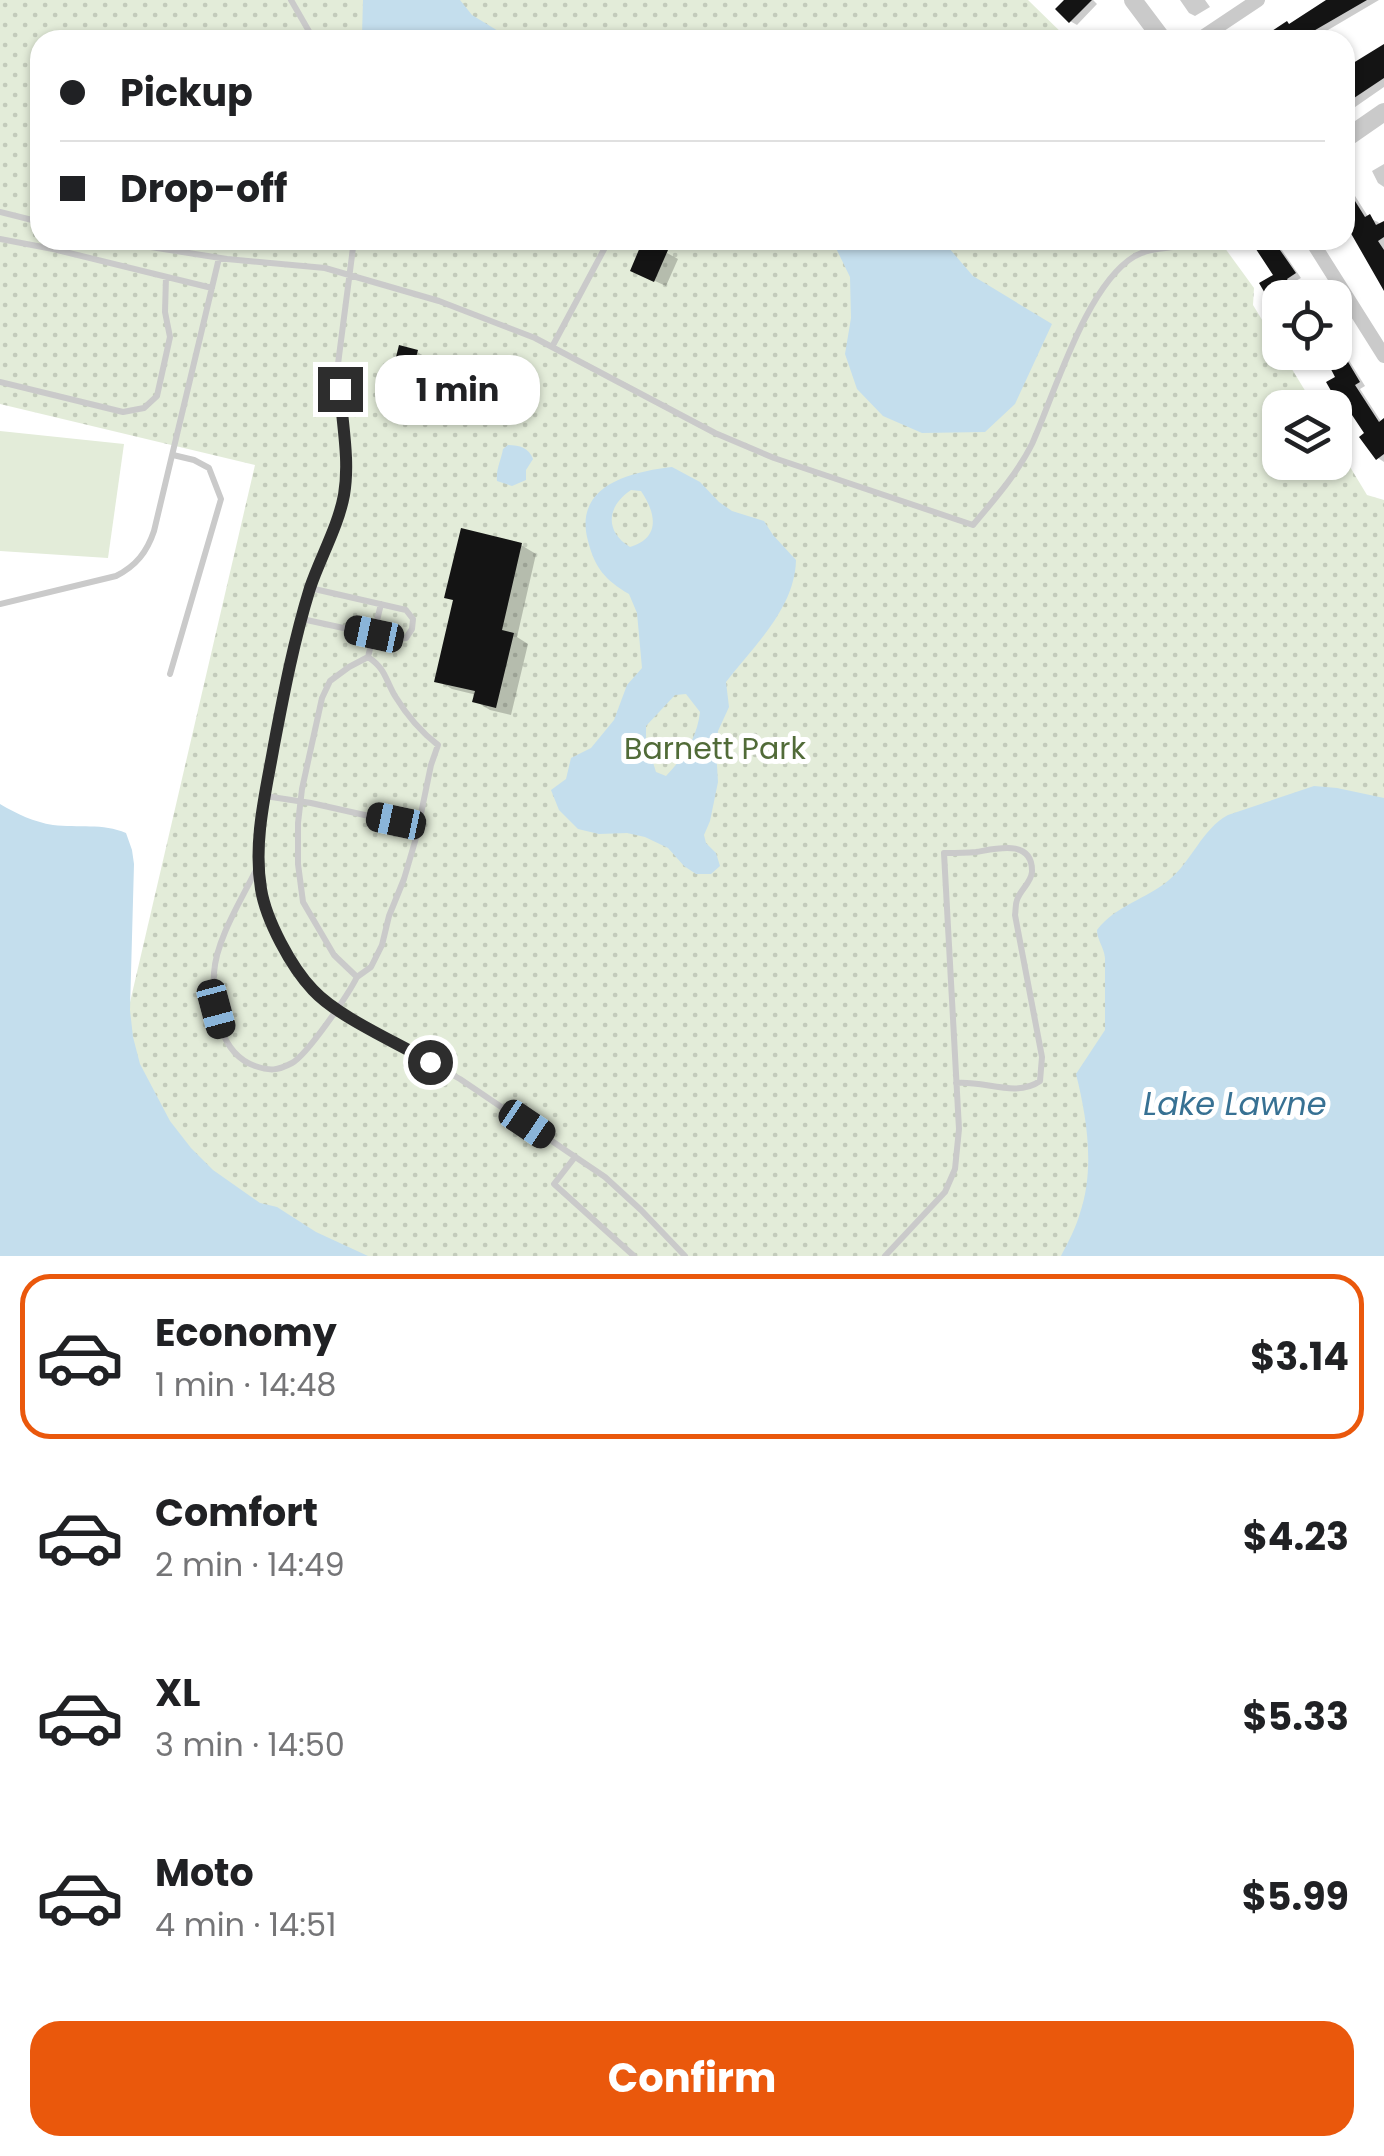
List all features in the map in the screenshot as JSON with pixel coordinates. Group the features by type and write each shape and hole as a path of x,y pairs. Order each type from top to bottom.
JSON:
{"street":[{"path":"1133,0 1156,30"},
{"path":"1213,30 1258,0"},
{"path":"1355,132 1384,112"},
{"path":"1317,250 1384,356"},
{"path":"1370,331 1384,322"}],"lane":[{"path":"291,0 308,30"},
{"path":"0,212 30,220"},
{"path":"0,239 30,245"},
{"path":"57,250 212,288"},
{"path":"169,250 325,268 439,301 552,346 715,434 821,475 973,525 1018,469 1058,375 1104,288 1133,257 1149,250"},
{"path":"352,250 338,364 348,467 344,499 310,588 289,670 265,796 258,865 261,892 276,930 313,991 338,1010 460,1079 604,1177 682,1255"},
{"path":"552,346 604,250"},
{"path":"0,604 116,576 141,559 150,544 220,258"},
{"path":"0,382 123,412 144,408 157,396 170,337 165,312 166,277"},
{"path":"170,674 221,499 209,468 172,455"},
{"path":"302,619 394,639 406,638 412,629 413,619 406,610 310,588"},
{"path":"368,657 381,604"},
{"path":"358,978 334,955 304,902 298,864 298,823 322,698 330,682 368,657"},
{"path":"258,865 218,950 214,973 216,1009 225,1040 242,1062 270,1071 295,1062 338,1010 358,978 371,968 404,879 438,745 395,696 382,667 368,657"},
{"path":"265,796 418,827"},
{"path":"885,1256 945,1192 955,1169 959,1129 956,1083 944,854 1007,846 1025,855 1031,867 1032,876 1017,899 1015,916 1042,1057 1040,1081 1017,1089 956,1083"},
{"path":"575,1157 554,1184 634,1256"}],"green space":[{"name":"Barnett Park","path":"0,0 1028,0 1059,30 30,30 30,250 1226,250 1254,288 1253,305 1262,320 1262,370 1293,370 1305,390 1262,390 1262,480 1352,480 1352,470 1367,495 1384,500 1384,1256 71,1256 255,465 0,404"},
{"path":"0,431 124,444 108,558 0,551"}],"water":[{"path":"363,0 460,0 472,15 497,30 362,30"},
{"path":"837,250 951,250 973,276 1052,324 1015,404 985,432 922,433 883,416 857,389 845,354 851,318 850,277"},
{"path":"508,445 524,448 533,459 526,470 526,480 512,486 497,481 503,449"},
{"path":"672,467 700,482 732,511 764,521 796,560 794,578 781,610 726,682 729,707 718,731 718,782 704,835 720,866 711,874 696,874 668,848 645,837 578,829 559,810 551,790 566,779 571,758 591,748 614,720 627,685 642,668 637,613 629,594 607,578 594,559 586,522 589,507 608,485 639,473","holes":["631,490 641,491 653,524 647,538 630,547 616,534 612,518 617,503","686,694 700,712 696,730 689,747 666,776 656,772 646,726 675,695"]},
{"name":"Lake Lawne","path":"1314,786 1384,798 1384,1256 1061,1256 1078,1219 1087,1179 1086,1126 1076,1074 1105,1030 1105,958 1097,930 1113,914 1169,880 1211,828 1228,815"},
{"path":"0,804 46,824 126,833 134,864 130,1010 133,1037 140,1064 170,1121 213,1170 260,1203 277,1207 316,1232 368,1256 0,1256"}],"building":[{"path":"1064,0 1092,0 1069,23 1055,9"},
{"path":"1326,0 1367,0 1315,30 1273,30 1287,21 1289,24"},
{"path":"1384,44 1384,78 1355,97 1355,62"},
{"path":"1355,201 1365,217 1370,214 1376,225 1384,221 1384,237 1378,241 1384,250 1384,291 1355,240"},
{"path":"639,250 668,250 654,282 630,271"},
{"path":"1257,250 1280,250 1296,273 1288,280 1264,280 1273,275"},
{"path":"399,345 418,350 414,365 395,361"},
{"path":"1352,369 1360,382 1355,385 1379,422 1384,418 1384,454 1376,460 1359,437 1364,433 1352,415 1352,390 1331,390 1326,382 1335,377 1331,370"},
{"path":"461,528 522,543 502,630 514,633 496,708 472,702 475,691 434,682 453,600 444,598"}],"route":[{"path":"340,389 348,467 344,499 310,588 289,670 262,808 258,859 261,892 276,930 313,991 342,1013 430,1062"}]}
